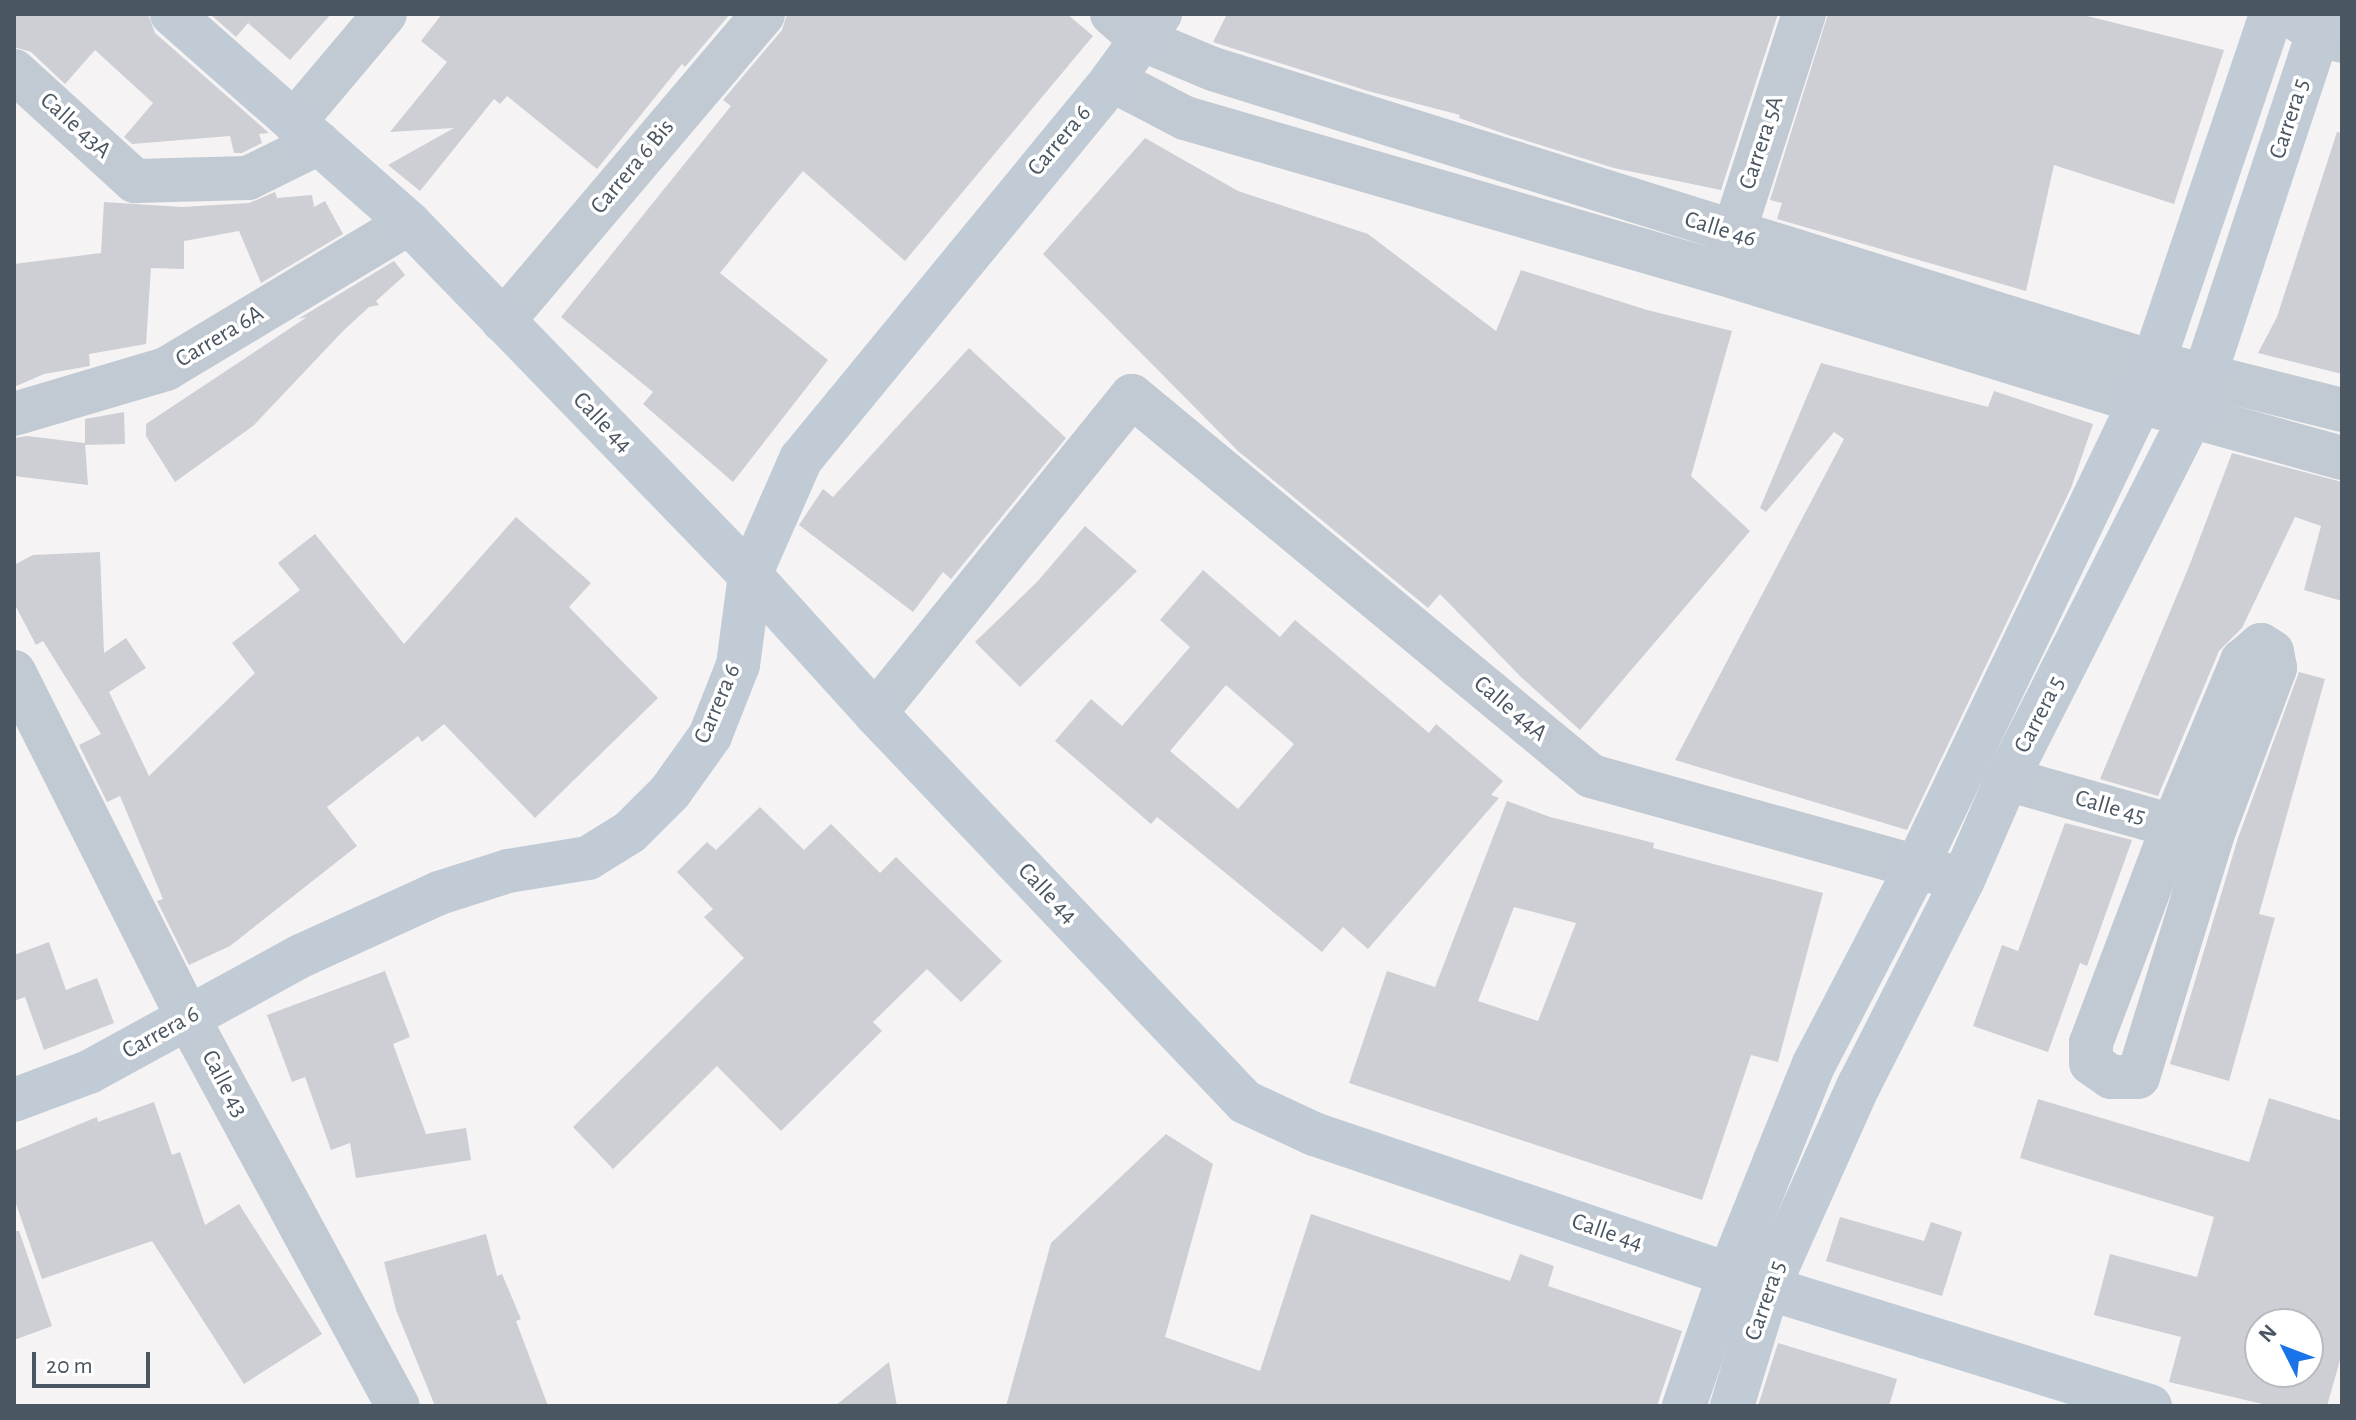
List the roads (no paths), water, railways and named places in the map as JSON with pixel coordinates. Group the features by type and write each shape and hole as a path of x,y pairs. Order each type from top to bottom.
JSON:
{"street":[{"name":"Calle 44","path":"172,14 409,223 750,575 875,713 1245,1102 1314,1134 1748,1281 2150,1406"},
{"path":"307,132 385,14"},
{"name":"Carrera 6 Bis","path":"503,321 763,14"},
{"name":"Carrera 5A","path":"1727,253 1804,14"},
{"name":"Carrera 5","path":"1732,1406 1748,1281 1814,1064 1916,868 2147,382 2271,14"},
{"name":"Calle 46","path":"1138,22 1213,69 1727,253 2147,382 2192,414 2342,458"},
{"name":"Carrera 6","path":"14,1100 89,1072 303,955 439,893 508,871 588,858 630,832 670,792 710,736 738,665 750,575 801,459 1112,80 1138,22"},
{"name":"Carrera 5","path":"1684,1406 1748,1281 1859,1085 1963,880 2007,779 2192,414 2208,374 2318,25"},
{"name":"Calle 43A","path":"14,71 135,181 248,178 307,132"},
{"name":"Calle 46","path":"1112,80 1185,118 1727,253"},
{"name":"Carrera 6A","path":"14,414 166,369 409,223"},
{"name":"Calle 46","path":"2147,382 2208,374 2342,410"},
{"name":"Calle 44A","path":"875,713 1132,396 1591,776 1963,880"},
{"name":"Calle 43","path":"14,672 188,1018 398,1406"},
{"name":"Calle 45","path":"2007,779 2194,828"},
{"path":"2194,828 2138,1077 2111,1077 2091,1063 2091,1043 2194,828"}]}
